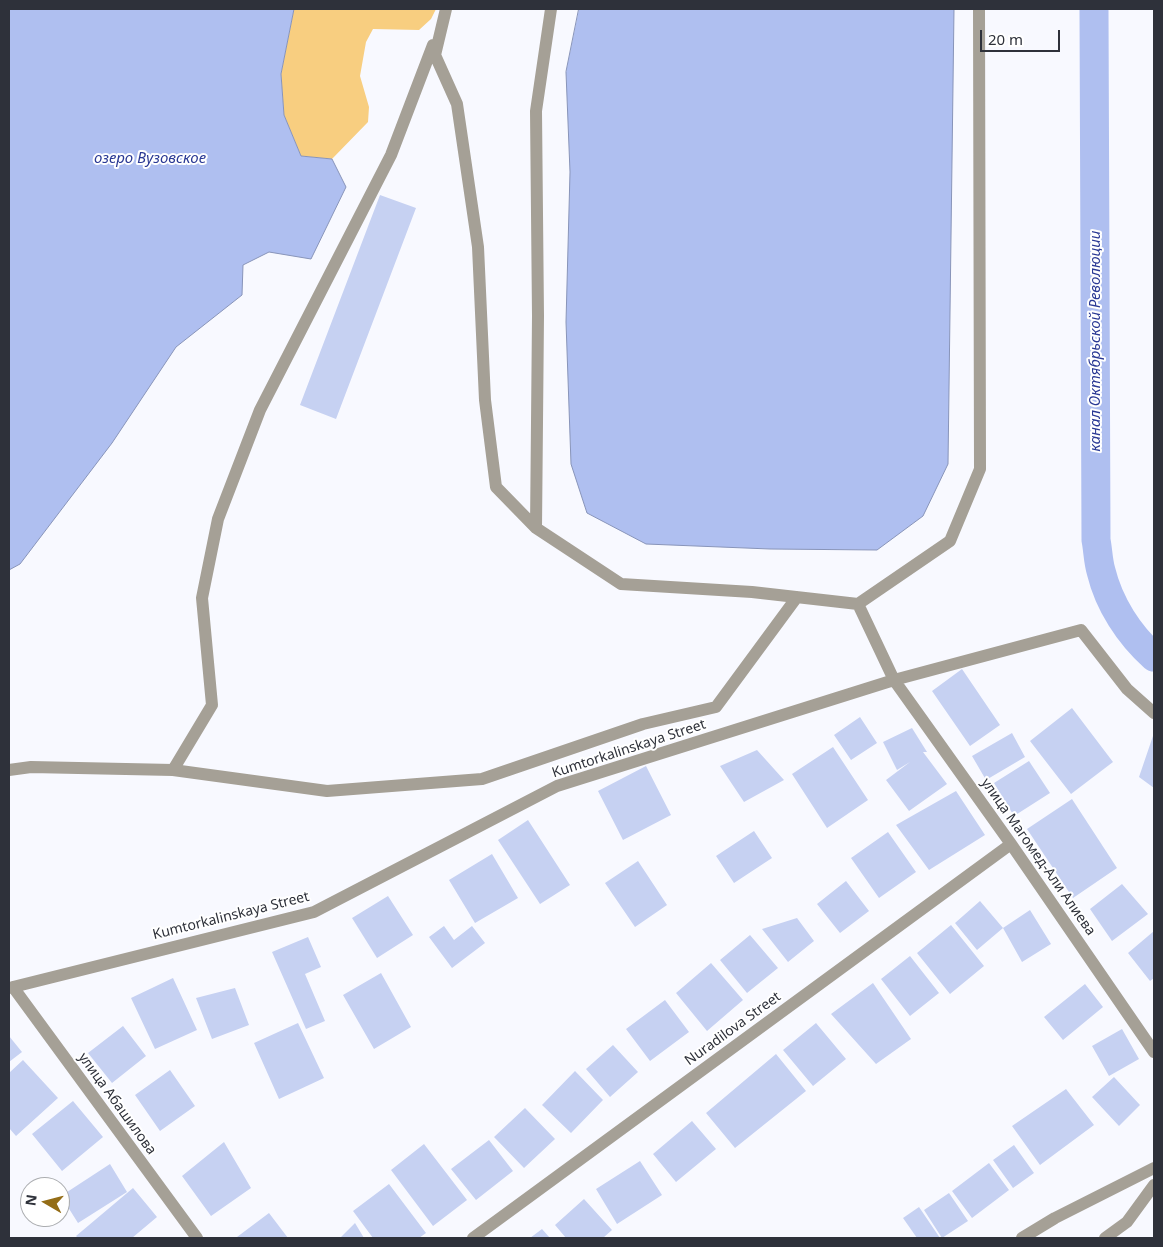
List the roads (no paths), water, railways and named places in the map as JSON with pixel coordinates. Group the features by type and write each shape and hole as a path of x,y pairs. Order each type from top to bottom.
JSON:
{"street":[{"path":"536,528 538,316 536,110 551,9"},
{"path":"446,10 435,55 457,104 478,247 485,400 496,487 536,528 621,584 752,592 858,604 950,541 980,469 979,9"},
{"path":"173,770 212,705 202,598 218,519 260,410 391,155 446,10"},
{"path":"9,770 31,768 173,770 327,791 482,779 643,724 716,707 797,598"},
{"name":"улица Магомед-Али Алиева","path":"858,604 894,680 1011,844 1154,1052"},
{"name":"Kumtorkalinskaya Street","path":"11,987 314,912 557,786 894,680 1081,630 1127,689 1154,713"},
{"name":"Nuradilova Street","path":"473,1238 1011,844"},
{"name":"улица Абашилова","path":"11,987 196,1238"},
{"path":"1022,1238 1055,1218 1154,1168"},
{"path":"1105,1238 1127,1222 1154,1185"}],"water":[{"name":"озеро Вузовское","path":"9,9 294,9 281,74 284,115 301,156 332,159 346,187 311,259 269,252 243,265 242,295 176,347 112,443 20,564 9,570"},
{"path":"579,9 954,9 948,464 923,516 877,550 770,549 646,544 587,513 571,464 566,322 570,172 566,72"}],"waterway":[{"name":"канал Октябрьской Революции","path":"1094,9 1096,540 1099,563 1109,595 1128,629 1154,657"}]}
